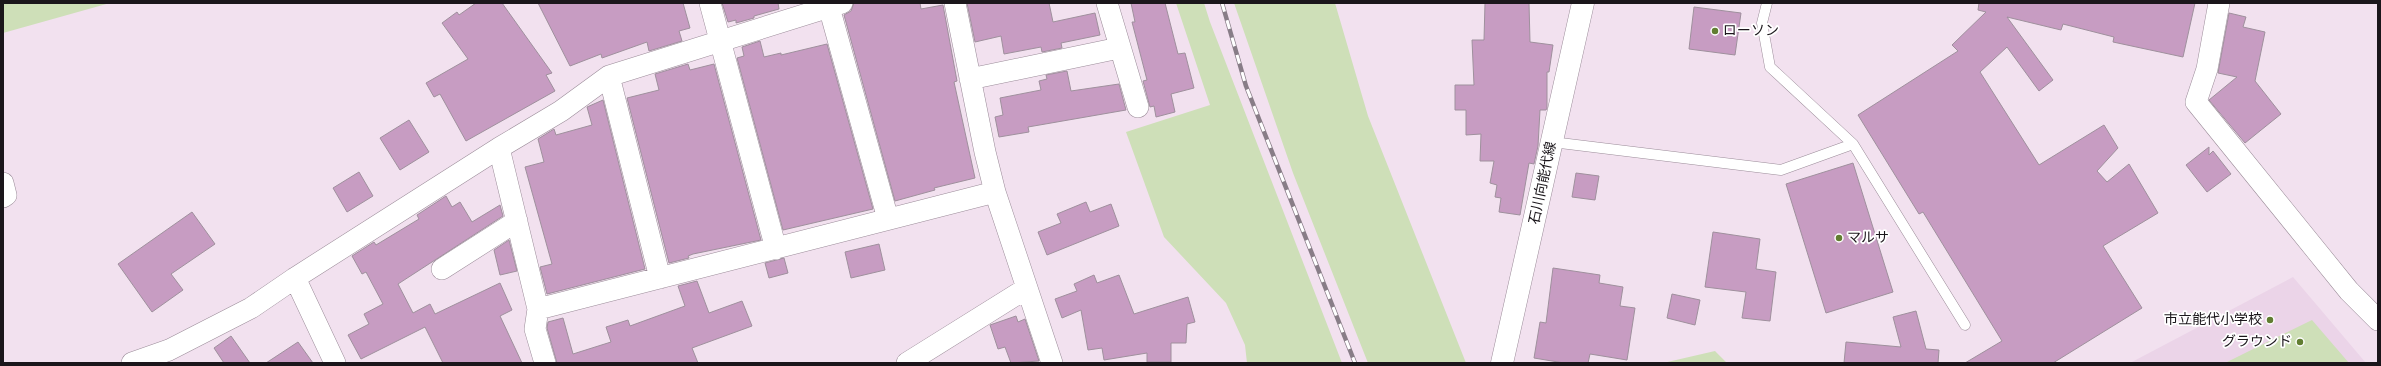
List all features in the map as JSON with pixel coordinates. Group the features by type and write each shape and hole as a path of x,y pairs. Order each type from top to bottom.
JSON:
{"main road":[{"name":"石川向能代線","path":"1502,363 1583,3"}],"street":[{"path":"710,3 776,249"},
{"path":"955,3 995,192 1052,363"},
{"path":"1107,3 1119,48 1138,107"},
{"path":"2219,3 2207,69 2196,102 2349,291 2378,320"},
{"path":"132,363 170,357 251,308 295,278 498,148 561,111 609,76 720,39 835,5 888,220"},
{"path":"970,79 1119,48"},
{"path":"609,76 660,278"},
{"path":"498,148 538,309 535,329 545,363"},
{"path":"3,183 6,195 3,197"},
{"path":"538,309 995,192"},
{"path":"442,269 517,221"},
{"path":"295,278 335,363"},
{"path":"907,363 1027,288"}],"lane":[{"path":"1767,3 1762,23 1770,67 1853,144 1965,325"},
{"path":"1552,142 1781,170 1853,144"}],"shaded area":[{"name":"市立能代小学校","path":"2293,277 2366,363 2130,363"}],"green space":[{"path":"3,3 110,3 3,33"},
{"path":"1176,3 1204,3 1342,363 1247,363 1245,345 1226,303 1164,237 1126,132 1210,105"},
{"path":"1234,3 1335,3 1368,116 1466,363 1368,363 1293,173"},
{"name":"グラウンド","path":"2312,320 2349,363 2225,363"},
{"path":"1715,351 1727,363 1663,363"}],"building":[{"path":"476,3 502,3 552,73 546,75 555,91 466,141 440,94 434,97 426,83 468,59 442,23 457,12 459,15"},
{"path":"538,3 683,3 690,28 679,31 682,41 649,51 647,42 602,58 601,54 570,66"},
{"path":"722,3 778,3 779,9 736,23 736,20 728,22"},
{"path":"854,3 920,3 921,9 943,5 957,81 954,82 975,178 934,188 935,190 895,201 844,15 851,11"},
{"path":"967,3 1049,3 1053,22 1095,13 1100,35 1061,43 1062,48 1042,52 1041,47 1004,54 1001,36 975,42"},
{"path":"1131,3 1165,3 1178,54 1185,53 1194,88 1171,94 1175,112 1156,117 1154,106 1150,107 1143,81 1147,80 1132,22 1135,22"},
{"path":"1485,3 1529,3 1530,42 1553,45 1549,72 1547,72 1547,108 1546,110 1540,110 1538,146 1534,164 1529,163 1520,215 1499,212 1501,198 1495,197 1497,185 1490,183 1494,161 1480,161 1481,134 1466,135 1466,110 1455,110 1455,85 1474,85 1472,40 1484,40"},
{"path":"1979,3 2195,3 2183,57 2113,42 2114,37 2063,24 2061,30 2007,17 2053,80 2039,91 2007,47 1980,72 2039,165 2104,125 2118,148 2097,171 2107,182 2129,164 2158,213 2103,246 2142,308 2053,363 1965,363 2002,341 1923,212 1919,214 1858,115 1958,51 1952,45 1986,12 1978,10"},
{"name":"ローソン","path":"1694,7 1741,13 1735,55 1689,49"},
{"path":"2229,13 2246,17 2243,27 2265,32 2255,81 2281,114 2245,143 2209,100 2237,77 2218,73"},
{"path":"760,41 764,57 781,53 781,55 827,44 873,209 783,230 737,58 744,56 742,47"},
{"path":"688,64 690,70 714,64 761,240 693,254 688,256 689,258 669,263 627,98 659,90 655,74"},
{"path":"1067,71 1071,91 1119,84 1126,110 1028,127 1029,132 999,137 995,117 1003,115 1000,98 1041,90 1039,81 1047,79 1046,75"},
{"path":"603,100 645,269 547,294 540,267 552,264 525,167 544,162 538,139 554,129 556,135 592,125 587,107"},
{"path":"409,120 429,152 400,170 380,138"},
{"path":"2209,147 2209,155 2213,151 2231,174 2207,192 2186,165"},
{"name":"マルサ","path":"1853,163 1893,292 1826,313 1786,184"},
{"path":"359,172 373,196 347,212 333,188"},
{"path":"1576,173 1599,176 1595,200 1572,197"},
{"path":"446,196 452,207 460,202 472,222 500,205 503,216 398,284 413,313 430,304 435,314 500,283 512,310 500,316 522,363 443,363 425,327 361,359 348,335 369,324 364,314 383,304 366,272 362,274 352,256 374,242 376,245 419,219 417,215"},
{"path":"1086,202 1090,212 1111,204 1119,226 1047,255 1038,232 1061,223 1057,214"},
{"path":"192,212 215,244 171,274 183,290 152,312 118,264"},
{"path":"1713,232 1760,239 1756,269 1776,272 1770,321 1742,318 1746,292 1705,287"},
{"path":"509,240 517,271 500,275 494,250"},
{"path":"879,244 885,270 851,278 845,252"},
{"path":"784,258 788,273 769,278 765,263"},
{"path":"1553,268 1600,275 1599,283 1623,287 1620,306 1635,308 1627,360 1590,354 1588,363 1564,363 1534,358 1540,322 1546,323"},
{"path":"1094,275 1097,283 1119,275 1134,314 1188,297 1195,322 1187,324 1186,343 1171,343 1171,362 1147,362 1147,353 1104,360 1102,348 1088,350 1081,310 1062,318 1055,299 1077,291 1074,284"},
{"path":"697,281 709,313 742,301 752,326 692,348 698,363 557,363 547,328 548,322 563,318 573,354 611,342 606,327 628,320 630,326 685,306 678,286"},
{"path":"1672,294 1700,300 1695,325 1667,318"},
{"path":"1916,311 1926,349 1939,350 1938,363 1844,363 1846,342 1901,347 1893,317"},
{"path":"1016,316 1018,322 1025,319 1039,361 1011,363 1005,347 998,349 990,325"},
{"path":"231,336 250,363 224,363 214,348"},
{"path":"298,342 313,363 266,363"}],"railway":[{"path":"1222,3 1246,86 1355,363"}],"place":[{"name":"ローソン","path":"1715,31"},
{"name":"マルサ","path":"1839,238"},
{"name":"市立能代小学校","path":"2270,320"},
{"name":"グラウンド","path":"2300,342"}]}
